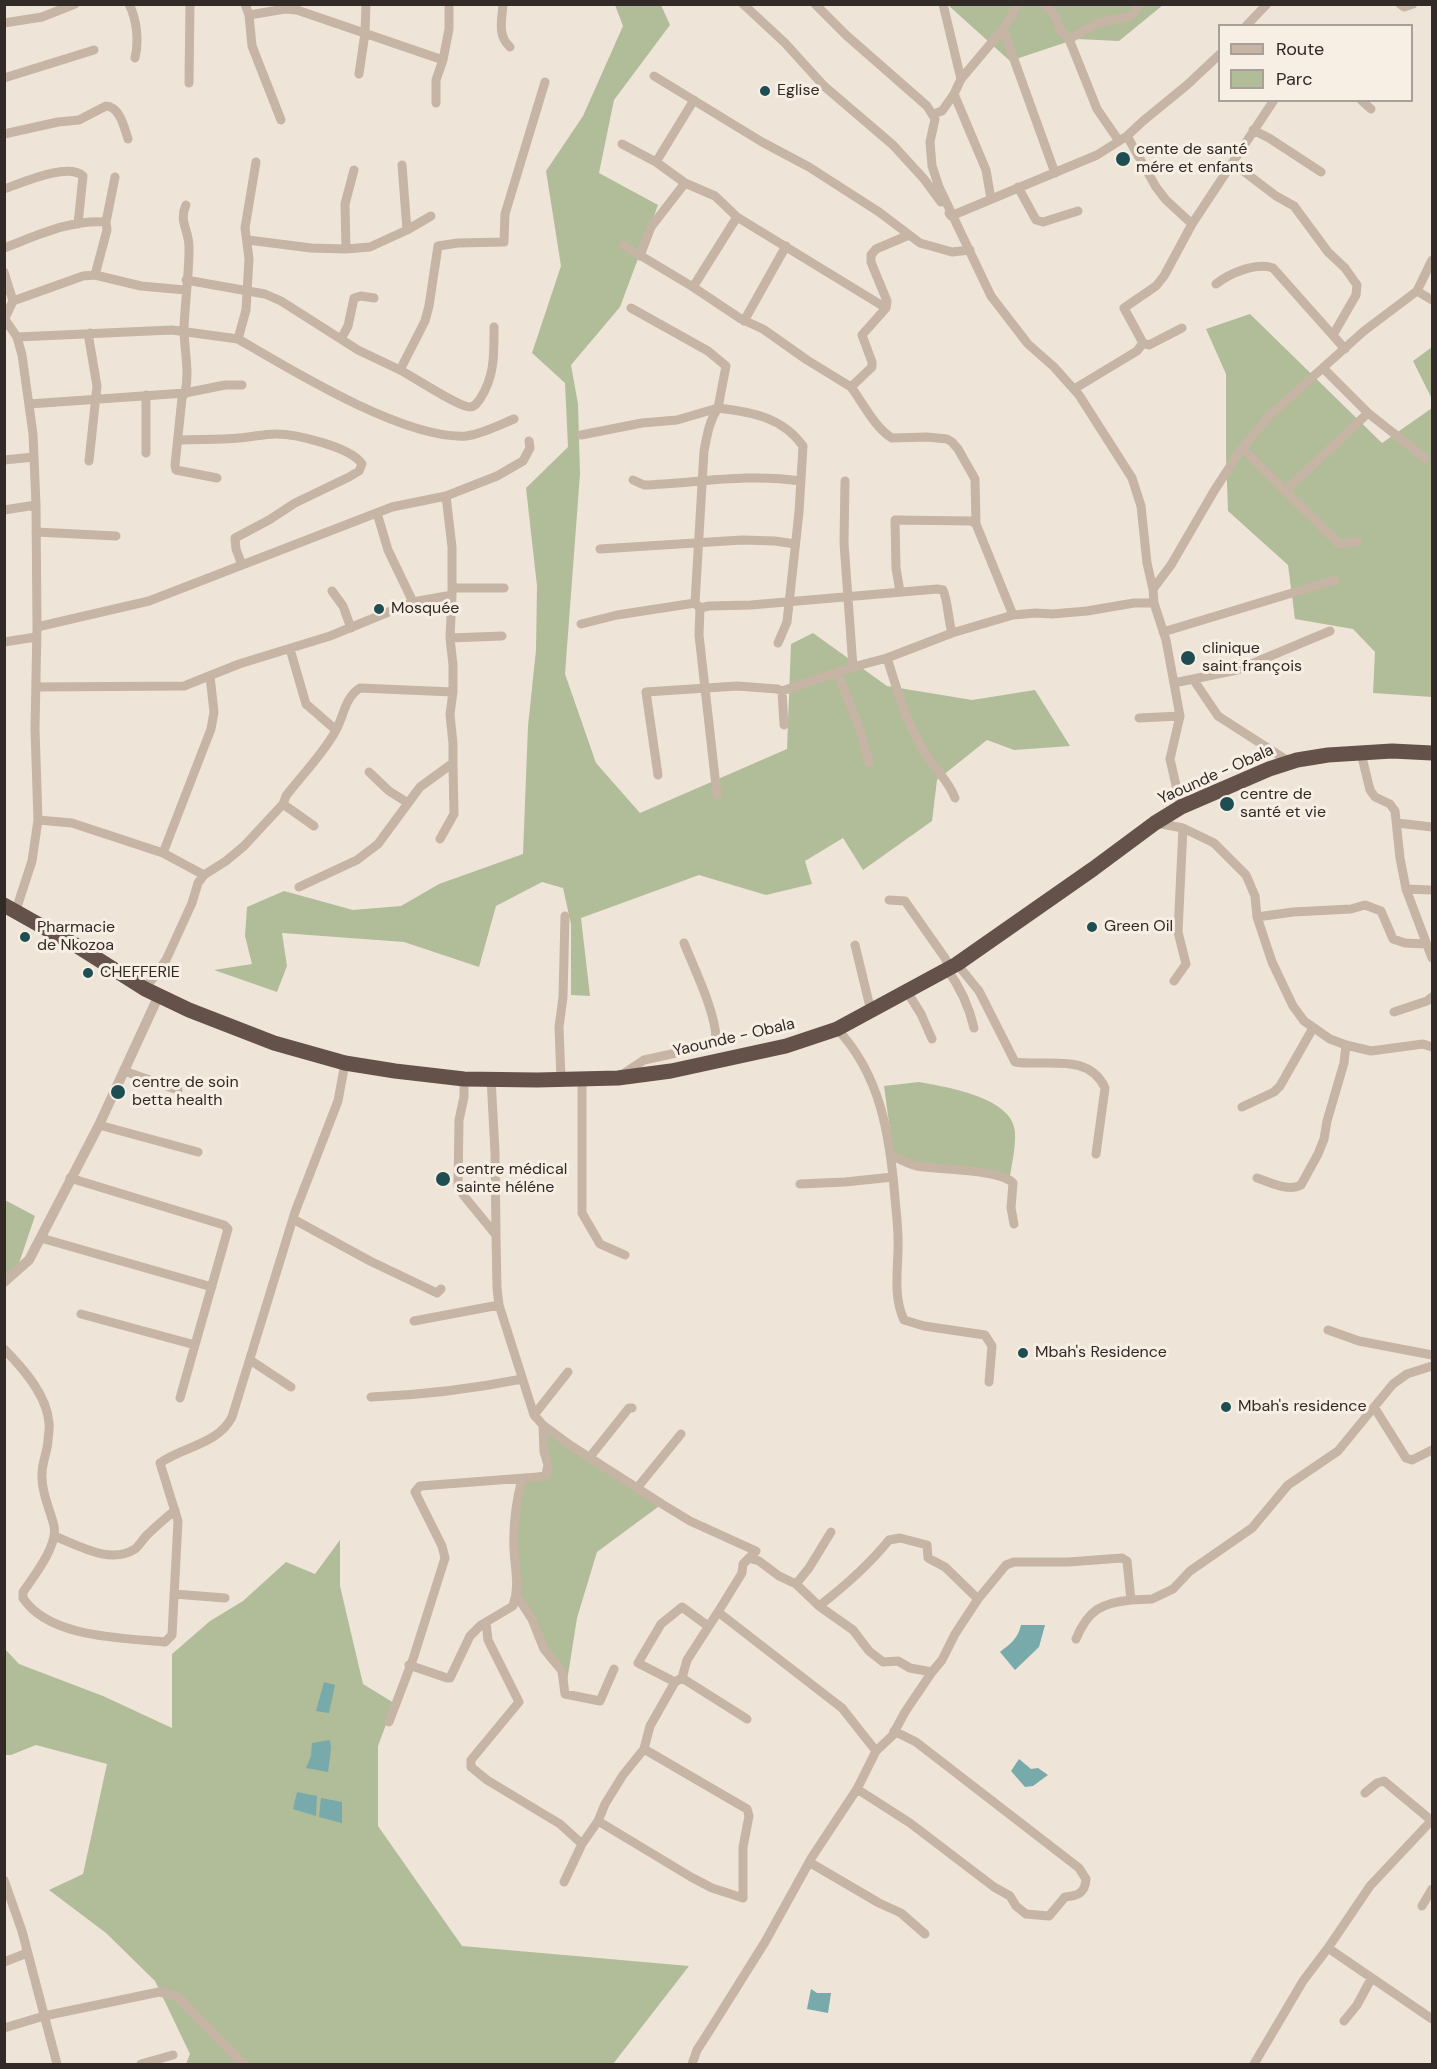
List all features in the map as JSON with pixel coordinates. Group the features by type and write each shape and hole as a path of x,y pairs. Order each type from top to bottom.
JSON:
{"highway":[{"name":"Yaounde - Obala","path":"10,907 152,992 235,1029 274,1043 345,1063 464,1079 618,1078 671,1071 786,1046 837,1029 952,966 1181,807 1269,769 1297,760 1328,755 1407,751 1432,753"}],"street":[{"path":"4,23 42,17 75,4"},
{"path":"129,4 135,23 137,50 135,58"},
{"path":"189,83 190,4"},
{"path":"245,4 249,15 252,46 281,120"},
{"path":"359,74 365,33 366,4"},
{"path":"436,103 436,80 443,60 449,29 449,4"},
{"path":"503,4 502,36 510,47"},
{"path":"743,4 785,43 824,86 893,145 924,179 951,216"},
{"path":"815,4 933,114 934,124 930,142 932,166 951,216 997,306 1028,344 1074,389 1132,478 1141,506 1154,603 1163,632 1180,716 1170,759 1181,807"},
{"path":"943,4 961,79"},
{"path":"933,114 942,111 961,79 1003,29 1018,4"},
{"path":"1044,4 1055,16 1060,30 1069,39 1097,109 1123,139 1166,200 1192,224"},
{"path":"1069,39 1098,23 1131,16 1140,4"},
{"path":"1248,24 1267,4"},
{"path":"1400,4 1404,7 1413,4"},
{"path":"249,15 285,9 297,10 443,60"},
{"path":"1003,29 1055,172"},
{"path":"4,78 94,50"},
{"path":"951,216 1096,155 1123,139 1188,85 1218,56"},
{"path":"654,76 762,142 809,167 879,212 920,243 952,252 969,250"},
{"path":"400,370 429,306 438,246 504,242 505,214 545,82"},
{"path":"954,94 986,170 991,199"},
{"path":"656,162 694,100"},
{"path":"1182,328 1149,345 1143,343 1124,308 1156,286 1164,276 1192,224 1273,102"},
{"path":"1362,102 1371,109"},
{"path":"4,134 58,122 79,120 106,106 111,106 120,119 128,139"},
{"path":"1253,130 1321,172"},
{"path":"622,144 656,162 685,183 715,196 737,217 886,308"},
{"path":"238,339 246,310 249,266 245,228 256,162"},
{"path":"1233,164 1276,196 1294,206 1328,252 1345,268 1357,285 1356,295 1333,336"},
{"path":"402,165 407,231"},
{"path":"346,249 345,204 354,170"},
{"path":"4,189 43,175 78,172 82,176 78,224"},
{"path":"95,275 107,230 106,222 115,177"},
{"path":"640,256 651,227 685,183"},
{"path":"1018,187 1036,220 1043,222 1078,210"},
{"path":"186,205 182,213 189,241 184,330 187,381 180,405 179,440 175,465 176,470 217,478"},
{"path":"248,240 311,248 370,247 407,231 431,216"},
{"path":"693,287 737,217"},
{"path":"4,248 49,231 95,221 106,222"},
{"path":"851,387 860,381 872,367 862,335 886,308 887,301 871,262 871,255 876,249 909,235"},
{"path":"623,245 744,321 764,329 807,360 851,387 873,418 892,438 927,436 946,439 958,449 975,479 976,524 1014,615"},
{"path":"744,321 786,246"},
{"path":"1153,589 1171,565 1242,448 1269,416 1364,332 1417,291 1432,260"},
{"path":"1216,284 1226,276 1239,271 1265,265 1273,268 1345,349"},
{"path":"4,272 13,301 5,318 17,337 29,404 36,505 35,770 38,820 32,861 10,907"},
{"path":"13,301 70,279 95,275 141,286 185,291"},
{"path":"186,280 264,294 281,302 358,350 400,370 464,406 470,407 476,405 488,386 494,365 494,327"},
{"path":"1417,291 1432,300"},
{"path":"341,339 348,327 354,298 361,296 374,298"},
{"path":"631,308 708,351 726,366 718,408 709,429 704,452 699,543 699,635 717,795"},
{"path":"17,337 184,330 238,339 345,399 422,429 443,434 470,436 514,418"},
{"path":"89,461 96,380 90,333"},
{"path":"1074,389 1137,351 1143,343"},
{"path":"1323,368 1368,413 1425,458"},
{"path":"29,404 185,393 225,385 242,385"},
{"path":"146,395 146,453"},
{"path":"581,435 642,423 676,420 718,408 760,414 794,433 803,446 787,622 778,643"},
{"path":"1285,491 1368,413"},
{"path":"179,440 290,435 339,449 358,457 362,464 359,471 349,477 295,503 235,538 242,565"},
{"path":"4,642 148,601 392,507 446,496 497,476 523,461 530,448 529,441"},
{"path":"1242,448 1339,544 1357,542"},
{"path":"4,460 34,457"},
{"path":"633,480 644,485 765,478 800,481"},
{"path":"844,481 844,543 853,667"},
{"path":"440,839 454,814 450,714 453,692 450,638 451,536 446,496"},
{"path":"4,510 36,505"},
{"path":"377,513 388,550 413,602"},
{"path":"900,592 896,568 895,520 967,520 976,524"},
{"path":"36,532 116,536"},
{"path":"600,549 742,540 795,543"},
{"path":"1163,632 1335,580"},
{"path":"36,687 184,686 239,664 351,628 413,602 452,591 504,588"},
{"path":"581,624 617,615 698,605 751,605 937,588 943,590 952,633"},
{"path":"332,591 343,606 351,628"},
{"path":"658,775 646,692 737,687 782,691 887,658 952,633 1014,615 1087,611 1134,603 1154,603"},
{"path":"1174,683 1237,670 1330,631"},
{"path":"450,638 502,636"},
{"path":"290,649 306,704 336,730"},
{"path":"887,658 907,721 927,757 950,786 956,798"},
{"path":"837,672 859,727 869,763"},
{"path":"163,853 211,729 214,712 210,676"},
{"path":"1193,679 1218,716 1285,759 1297,760"},
{"path":"4,1282 29,1260 99,1125 124,1071 152,992 192,903 198,883 204,875 244,846 283,804 286,796 336,730 345,705 354,692 360,688 453,692"},
{"path":"782,691 784,725"},
{"path":"1139,718 1180,716"},
{"path":"1361,753 1370,790 1375,797 1390,804 1395,811 1406,889 1432,958"},
{"path":"299,887 357,860 378,844 420,787 453,763"},
{"path":"369,772 389,791 408,803"},
{"path":"283,804 314,826"},
{"path":"38,820 72,823 163,853 204,875"},
{"path":"1155,823 1183,828 1214,843 1246,875 1255,896 1257,917 1272,962 1284,990 1304,1022 1346,1045 1371,1051 1423,1044 1432,1047"},
{"path":"1398,823 1432,827"},
{"path":"1174,981 1186,964 1178,932 1183,828"},
{"path":"1406,889 1432,890"},
{"path":"889,900 905,901 948,964 979,991 1015,1062 1065,1063 1081,1066 1101,1079 1105,1088 1096,1154"},
{"path":"1257,917 1293,912 1351,909 1365,905 1381,911 1393,939 1405,943 1426,944"},
{"path":"561,1079 559,1027 563,996 565,916"},
{"path":"618,1078 644,1060 695,1049 717,1041 717,1033 708,1005 684,944"},
{"path":"855,945 871,1011"},
{"path":"952,966 974,1028"},
{"path":"906,990 921,1014 932,1040"},
{"path":"1394,1012 1427,1001 1432,997"},
{"path":"1242,1107 1274,1092 1280,1086 1313,1028"},
{"path":"837,1029 867,1068 885,1122 891,1155 898,1237 900,1312 904,1320 924,1326 986,1335 992,1346 989,1382"},
{"path":"1257,1178 1287,1187 1296,1188 1301,1185 1324,1139 1344,1063 1346,1045"},
{"path":"4,1349 27,1375 41,1397 49,1422 48,1445 41,1469 42,1488 54,1528 54,1536 45,1558 23,1592 23,1598 42,1616 72,1629 94,1635 165,1642 172,1635 178,1539 175,1510 160,1463 213,1438 227,1428 234,1412 293,1220 338,1101 345,1063"},
{"path":"124,1071 178,1090"},
{"path":"491,1078 499,1305 534,1415 543,1425 589,1458 690,1521 756,1551 743,1564 742,1573 687,1660 679,1680 650,1726 644,1749 623,1774 605,1804 598,1821 582,1844 564,1882"},
{"path":"464,1079 464,1097 459,1120 458,1186 496,1235"},
{"path":"582,1079 582,1213 600,1244 626,1255"},
{"path":"99,1125 198,1152"},
{"path":"891,1155 914,1165 1008,1178 1013,1183 1011,1208 1014,1224"},
{"path":"800,1184 893,1177"},
{"path":"70,1178 226,1226 228,1232 180,1398"},
{"path":"293,1220 437,1293 441,1289"},
{"path":"41,1238 212,1287"},
{"path":"414,1321 499,1305"},
{"path":"81,1314 195,1345"},
{"path":"1328,1330 1359,1341 1432,1355"},
{"path":"250,1360 291,1387"},
{"path":"1076,1639 1082,1624 1100,1607 1110,1603 1152,1599 1173,1590 1191,1571 1252,1528 1288,1485 1338,1451 1393,1384 1407,1374 1432,1365"},
{"path":"534,1415 568,1372"},
{"path":"371,1397 458,1391 522,1379"},
{"path":"1374,1407 1406,1458 1412,1460 1432,1450"},
{"path":"589,1458 629,1408 632,1408"},
{"path":"389,1722 446,1558 415,1492 420,1486 522,1479 546,1475 548,1465 544,1452 543,1425"},
{"path":"637,1488 681,1434"},
{"path":"409,1665 450,1678 470,1636 486,1622 513,1606 517,1596 514,1521 522,1479"},
{"path":"54,1536 98,1553 113,1555 125,1553 136,1548 175,1510"},
{"path":"796,1584 809,1568 831,1532"},
{"path":"819,1606 842,1589 870,1563 889,1540 900,1538 927,1545 928,1558 945,1568 978,1599"},
{"path":"749,1558 759,1561 779,1576 796,1584 819,1606 853,1630 869,1651 883,1662 898,1661 910,1668 932,1671"},
{"path":"692,2064 697,2050 785,1909 809,1862 857,1789 876,1751 892,1736 932,1671 942,1660 955,1634 978,1599 1006,1565 1014,1562 1068,1562 1122,1558 1127,1561 1131,1600"},
{"path":"174,1594 225,1598"},
{"path":"517,1596 532,1619 544,1649 562,1671 565,1694 600,1701 614,1669"},
{"path":"708,1626 682,1607 661,1624 638,1663 679,1680 747,1719"},
{"path":"718,1612 842,1708 876,1751"},
{"path":"486,1622 488,1640 519,1702 471,1760 471,1767 487,1780 560,1824 582,1844"},
{"path":"857,1789 909,1823 994,1887 1010,1896 1016,1906 1026,1914 1049,1916 1065,1897 1077,1896 1083,1891 1086,1879 1079,1868 915,1742 894,1731"},
{"path":"598,1821 691,1877 712,1888 743,1898 743,1847 749,1816 747,1809 644,1749"},
{"path":"1254,2064 1303,1981 1370,1886 1432,1821 1384,1780 1377,1782 1365,1793"},
{"path":"809,1862 879,1903 901,1913 925,1934"},
{"path":"5,1885 15,1908 57,2064"},
{"path":"1422,1906 1432,1889"},
{"path":"1328,1948 1432,2019"},
{"path":"4,1962 27,1953"},
{"path":"1344,2021 1371,1979"},
{"path":"4,2028 44,2016 159,1992 177,1996 243,2064"},
{"path":"141,2064 173,2055"}],"green space":[{"path":"615,5 661,5 670,25 614,100 599,173 658,205 620,307 571,365 578,404 580,474 565,674 596,763 640,813 787,749 791,644 813,633 887,686 972,700 1035,690 1070,746 1014,750 987,740 937,780 932,821 863,870 843,838 805,861 812,884 766,895 699,875 581,918 590,996 571,995 571,924 563,888 542,882 496,906 479,967 404,942 282,933 287,966 277,992 214,970 252,964 245,936 247,907 284,891 353,910 401,906 439,884 523,854 528,726 536,650 537,586 526,488 568,447 565,383 532,353 561,266 546,171 583,116 623,26"},
{"path":"948,5 1163,5 1119,41 1076,39 1010,61"},
{"path":"1250,314 1382,443 1432,408 1432,697 1373,693 1375,652 1353,629 1295,619 1288,565 1228,511 1226,374 1206,329"},
{"path":"1432,347 1432,399 1413,361"},
{"path":"919,1082 976,1096 1003,1110 1011,1120 1015,1132 1009,1183 997,1178 894,1160 884,1086"},
{"path":"5,1200 35,1216 14,1278 5,1283"},
{"path":"543,1425 662,1504 597,1552 577,1618 565,1694 562,1671 544,1649 518,1591 514,1552 522,1479 546,1475"},
{"path":"340,1540 340,1586 363,1684 394,1703 378,1746 378,1826 462,1946 689,1966 613,2064 186,2064 190,2054 155,1981 106,1933 49,1890 83,1874 107,1764 36,1745 11,1755 5,1755 4,1648 19,1664 103,1696 172,1728 172,1654 210,1621 243,1601 286,1562 315,1574"}],"water":[{"path":"1021,1625 1045,1625 1039,1647 1015,1670 1000,1652 1016,1638"},
{"path":"324,1682 335,1685 329,1713 316,1711"},
{"path":"330,1740 328,1772 306,1768 311,1756 312,1743"},
{"path":"1019,1759 1031,1769 1038,1768 1048,1775 1033,1786 1025,1787 1011,1771"},
{"path":"297,1792 317,1796 316,1816 293,1809"},
{"path":"321,1798 342,1802 342,1823 319,1817"},
{"path":"811,1989 817,1993 831,1993 828,2013 807,2009"}],"place":[{"name":"Eglise","path":"765,91"},
{"name":"cente de santé mére et enfants","path":"1123,159"},
{"name":"Mosquée","path":"379,609"},
{"name":"clinique saint françois","path":"1188,658"},
{"name":"centre de santé et vie","path":"1227,804"},
{"name":"Green Oil","path":"1092,927"},
{"name":"Pharmacie de Nkozoa","path":"25,937"},
{"name":"CHEFFERIE","path":"88,973"},
{"name":"centre de soin betta health","path":"118,1092"},
{"name":"centre médical sainte héléne","path":"443,1179"},
{"name":"Mbah's Residence","path":"1023,1353"},
{"name":"Mbah's residence","path":"1226,1407"}]}
